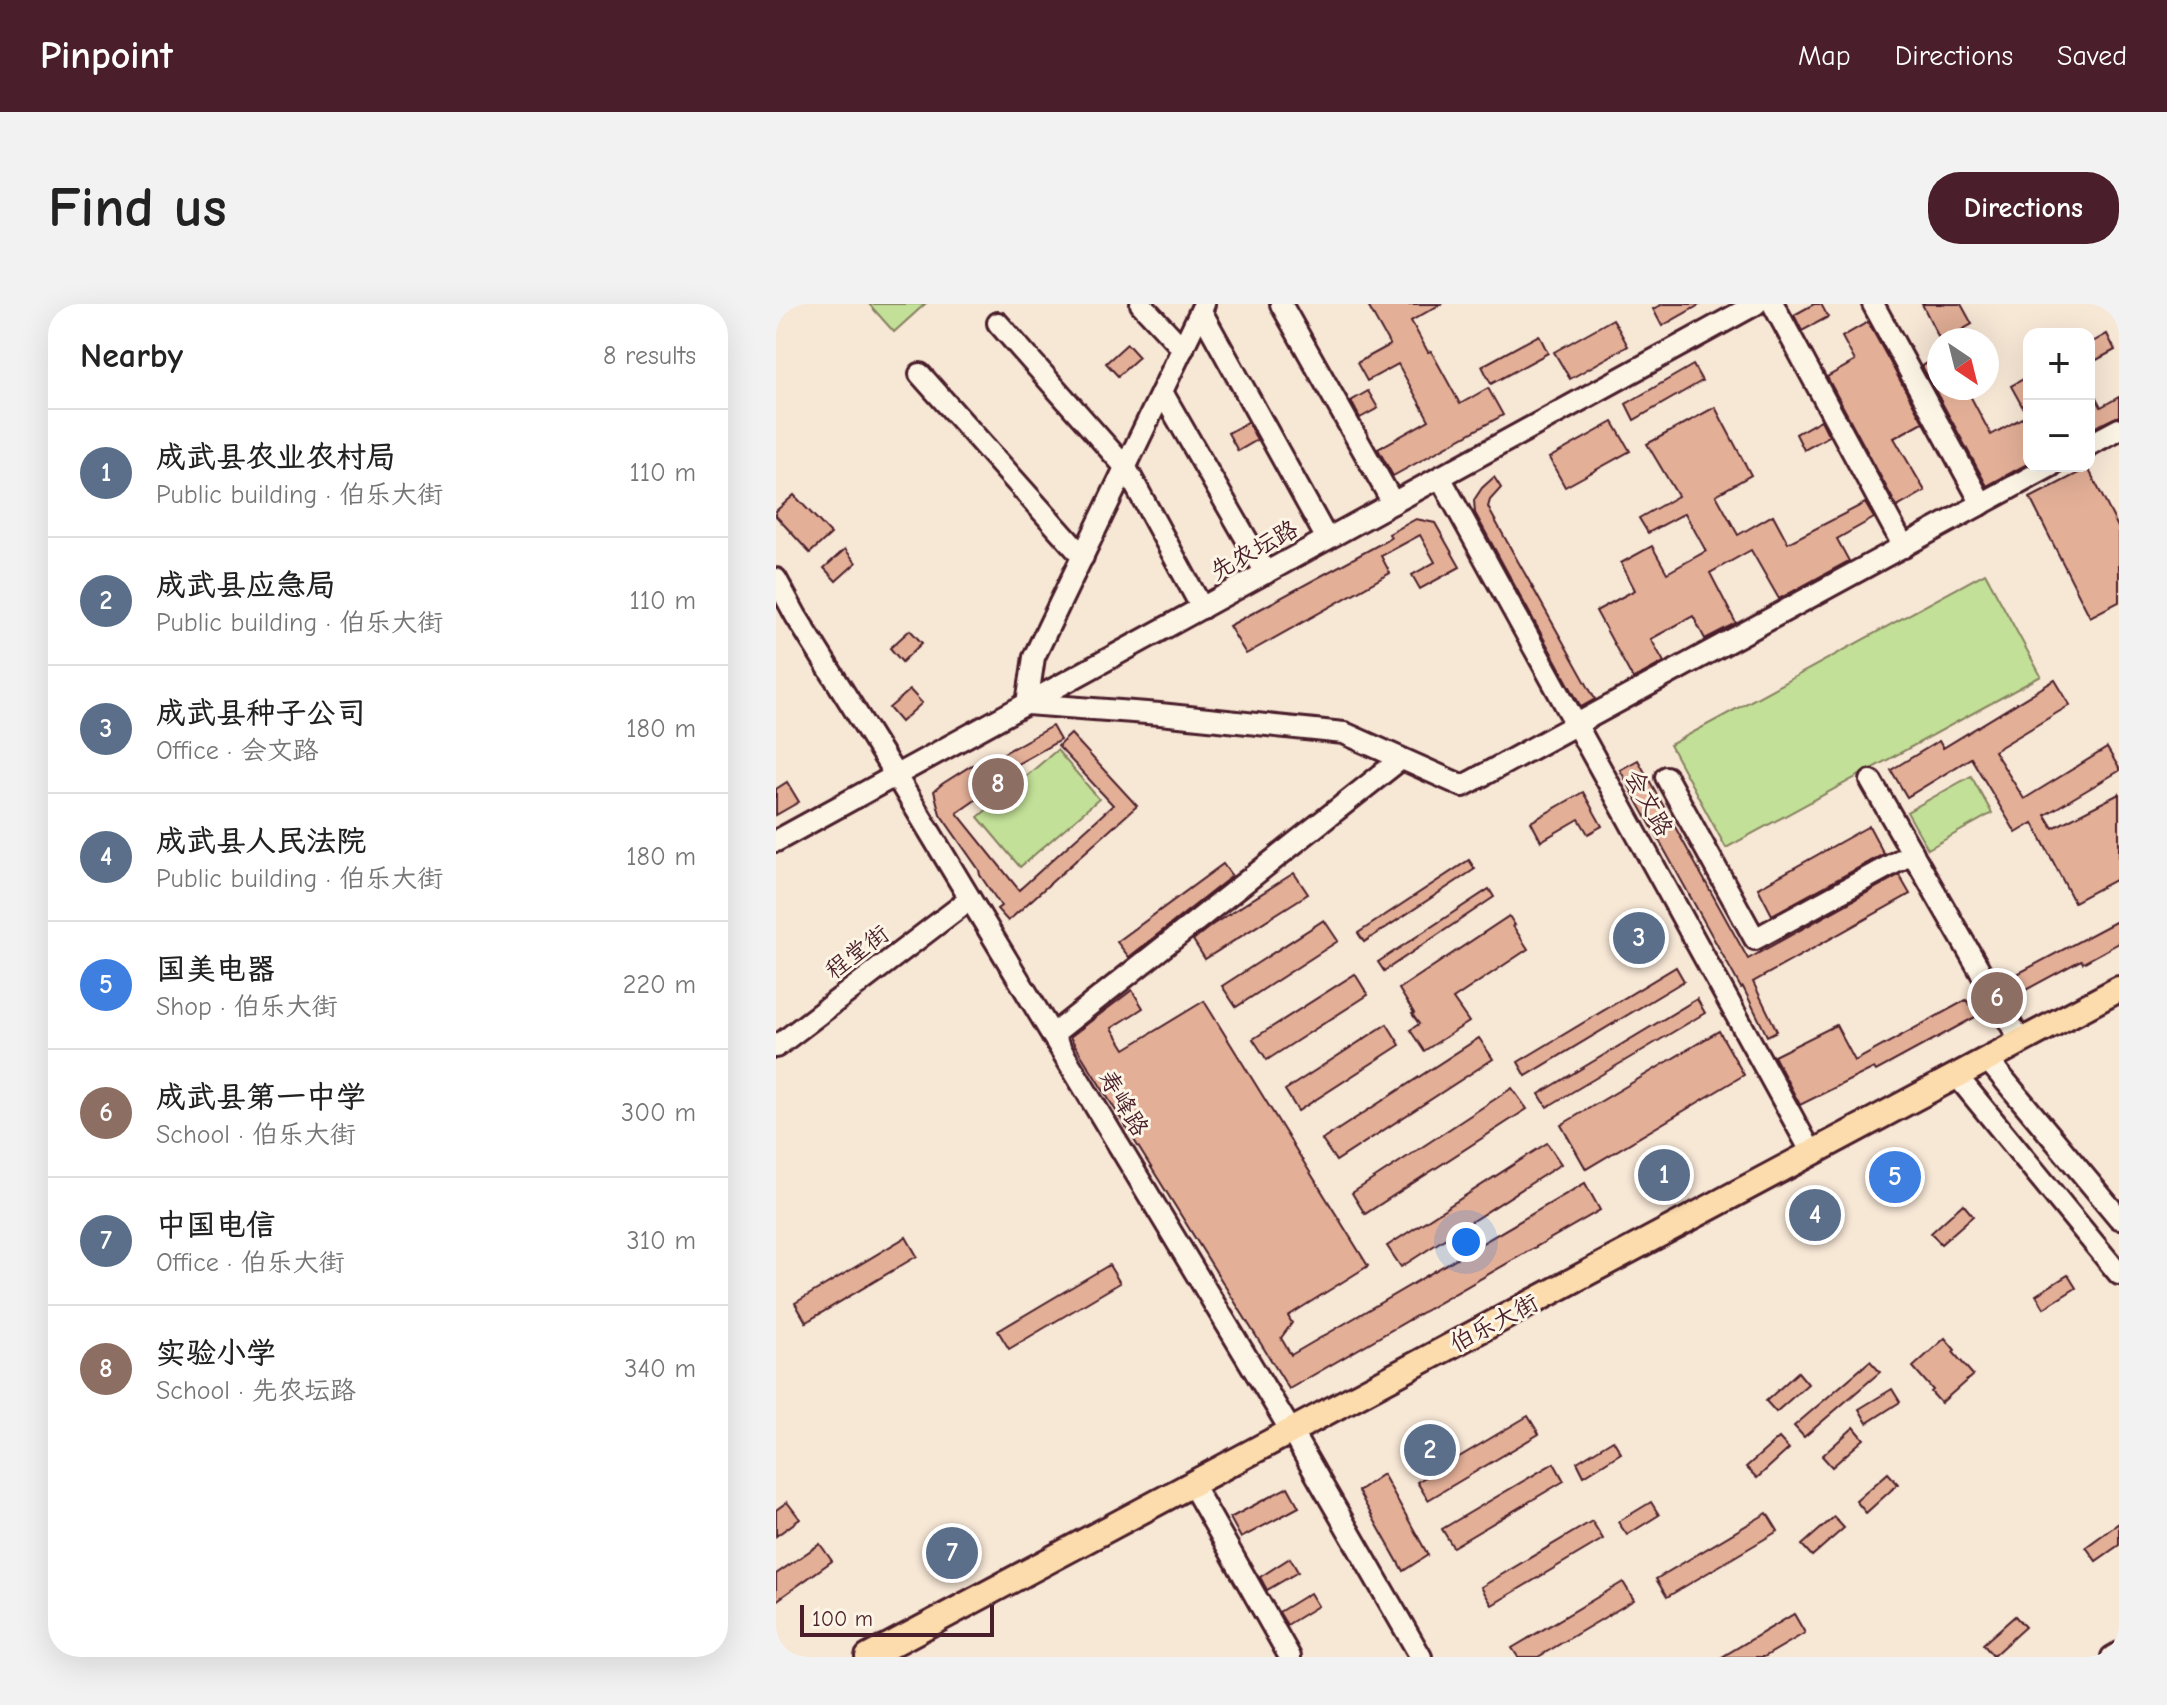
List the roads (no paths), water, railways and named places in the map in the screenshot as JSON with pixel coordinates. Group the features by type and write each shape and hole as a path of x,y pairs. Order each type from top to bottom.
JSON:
{"main road":[{"name":"伯乐大街","path":"868,1657 2119,989"}],"street":[{"path":"1141,304 1183,349"},
{"path":"1281,304 1393,503"},
{"name":"先农坛路","path":"776,841 1756,304"},
{"path":"1773,304 1904,547"},
{"path":"1873,304 1982,504"},
{"path":"1202,307 1034,657 1027,704 1344,733 1463,786 2040,472"},
{"path":"1202,307 1327,539"},
{"path":"998,323 1126,468 1202,608"},
{"path":"920,374 1083,557"},
{"path":"1162,392 1266,573"},
{"path":"2095,442 2119,429"},
{"name":"会文路","path":"1440,477 1812,1153"},
{"name":"寿峰路","path":"776,579 1291,1431 1421,1657"},
{"path":"1052,1035 1401,759"},
{"path":"1666,777 1755,939 1913,853"},
{"path":"1871,781 2021,1042"},
{"name":"程堂街","path":"776,1047 970,899"},
{"path":"1987,1059 2119,1218"},
{"path":"1957,1076 2119,1274"},
{"path":"1192,1484 1290,1657"},
{"path":"2112,1657 2119,1653"}],"place":[{"name":"实验小学","path":"998,784"},
{"name":"成武县种子公司","path":"1639,938"},
{"name":"成武县第一中学","path":"1997,998"},
{"name":"成武县农业农村局","path":"1664,1175"},
{"name":"国美电器","path":"1895,1177"},
{"name":"成武县人民法院","path":"1815,1215"},
{"name":"成武县应急局","path":"1430,1450"},
{"name":"中国电信","path":"952,1553"}]}
